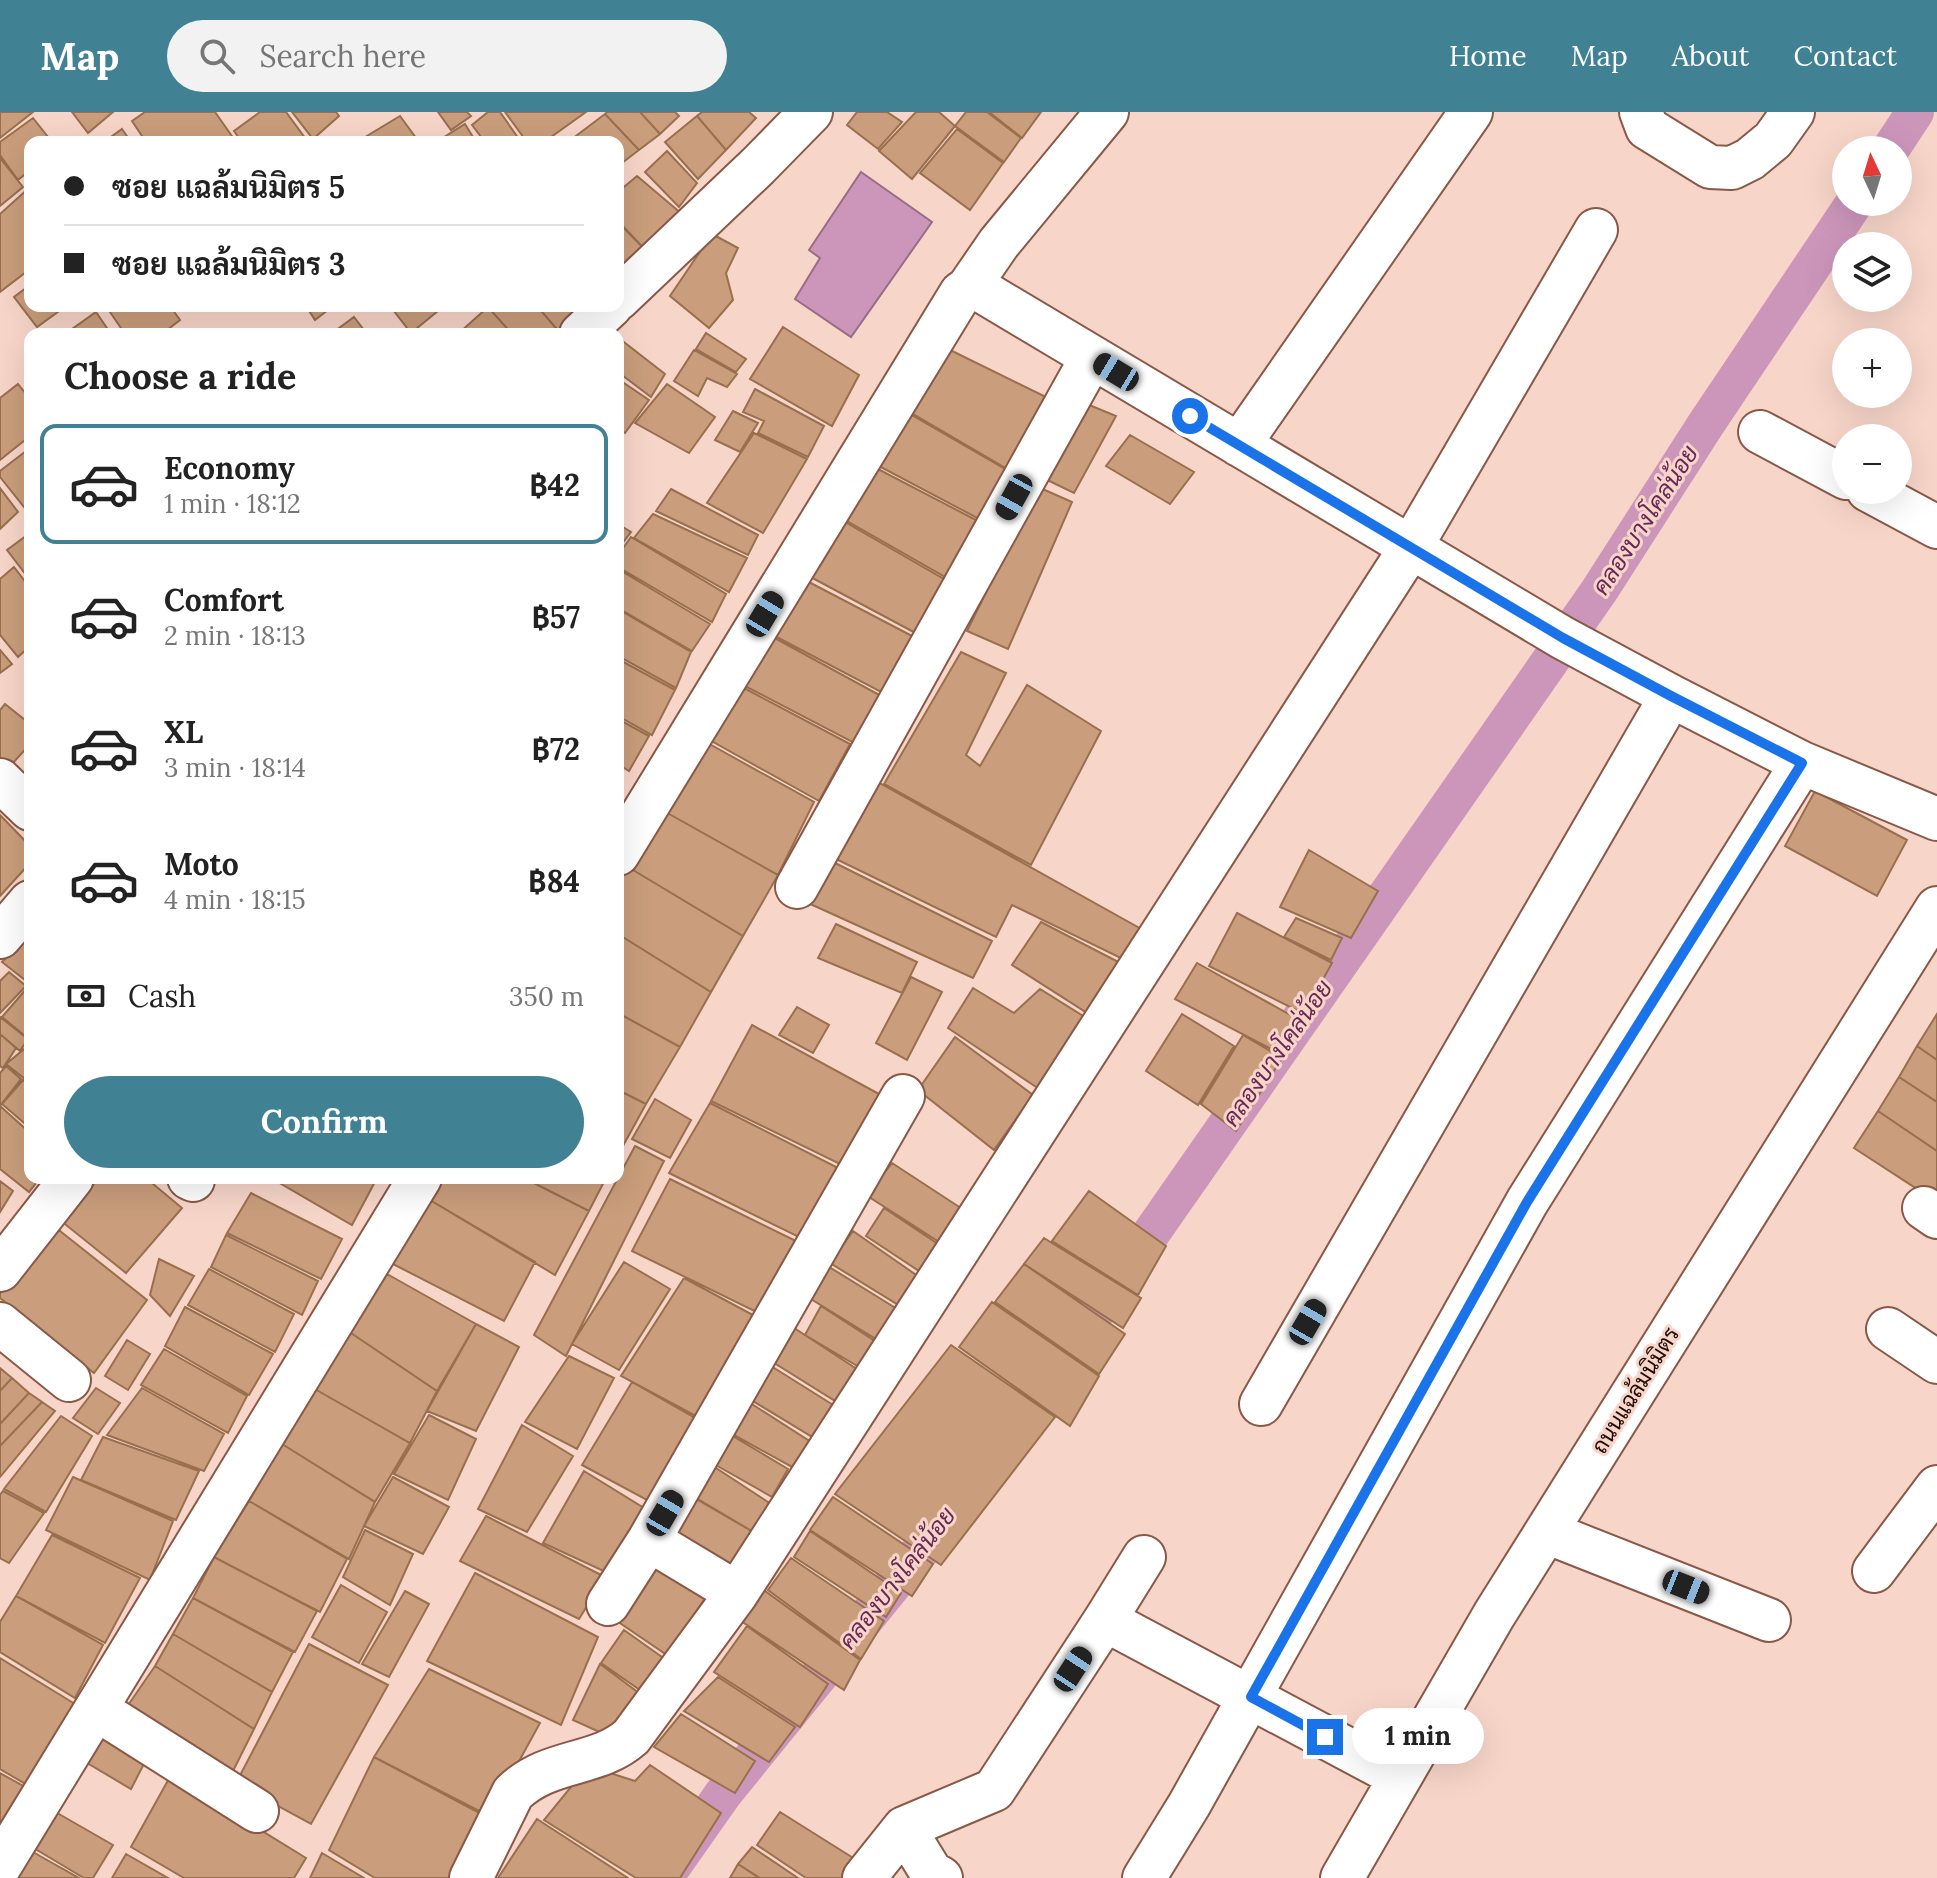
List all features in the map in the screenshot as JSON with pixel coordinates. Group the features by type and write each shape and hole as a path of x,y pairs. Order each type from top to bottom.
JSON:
{"street":[{"path":"624,293 811,112"},
{"path":"624,844 961,293 1107,112"},
{"path":"1239,445 1471,112"},
{"path":"1641,112 1647,128 1672,144 1710,167 1732,168 1750,159 1773,140 1793,112"},
{"path":"471,1878 513,1793 540,1773 613,1750 625,1743 737,1593 1411,547 1596,230"},
{"path":"968,288 975,287 1574,644 1802,763 1937,819"},
{"path":"587,328 605,312"},
{"path":"797,887 1092,357"},
{"path":"1760,432 1832,471"},
{"path":"1894,504 1937,527"},
{"path":"1261,1404 1671,696"},
{"path":"1144,1878 1251,1697 1527,1202 1802,763"},
{"path":"0,780 24,803"},
{"name":"ถนนแฉล้มนิมิตร","path":"1342,1878 1494,1615 1937,908"},
{"path":"0,937 24,909"},
{"path":"608,1604 649,1540 903,1096"},
{"path":"0,1270 67,1184"},
{"path":"0,1866 416,1184"},
{"path":"0,1324 69,1380"},
{"path":"1888,1329 1937,1362"},
{"path":"1874,1571 1937,1487"},
{"path":"1546,1532 1769,1620"},
{"path":"649,1540 737,1593"},
{"path":"864,1878 904,1828 994,1790 1144,1557"},
{"path":"1105,1620 1400,1777"},
{"path":"96,1709 257,1811"},
{"path":"904,1828 931,1872 941,1878"}],"shaded area":[{"path":"861,172 932,222 851,337 795,299 820,258 809,250"}],"building":[{"path":"0,112 33,112 0,138"},
{"path":"72,112 113,112 88,133"},
{"path":"145,112 215,112 232,136 142,136 132,121"},
{"path":"260,112 286,112 304,136 238,136 234,131"},
{"path":"292,112 336,112 339,116 316,136 311,136"},
{"path":"438,112 467,112 471,116 451,130"},
{"path":"488,112 500,112 517,136 480,136 472,125"},
{"path":"505,112 586,112 552,136 523,136"},
{"path":"640,112 660,134 639,150 605,114"},
{"path":"640,112 675,112 679,116 660,134"},
{"path":"702,112 749,112 756,118 726,150 697,116"},
{"path":"857,112 887,112 902,122 878,149 847,125"},
{"path":"916,112 939,112 955,126 912,179 879,151"},
{"path":"966,112 987,112 1021,138 1004,162 955,126"},
{"path":"989,112 1041,112 1022,138"},
{"path":"605,114 639,150 624,161 624,136 576,136"},
{"path":"400,116 415,136 367,136"},
{"path":"697,116 726,150 698,179 665,142"},
{"path":"33,118 47,136 24,136 24,175 18,180 0,155 0,142"},
{"path":"465,124 472,136 446,136"},
{"path":"122,129 127,136 112,136"},
{"path":"957,129 1003,163 970,210 920,173"},
{"path":"667,151 697,183 679,207 645,172"},
{"path":"0,158 23,187 0,206"},
{"path":"637,176 695,225 655,260 624,227 624,187"},
{"path":"24,192 24,274 0,292 0,214"},
{"path":"624,228 653,258 624,272"},
{"path":"712,234 738,248 726,273 733,300 709,328 670,296"},
{"path":"24,290 24,310 14,297"},
{"path":"26,312 58,312 37,327"},
{"path":"96,312 107,328 73,328"},
{"path":"110,312 174,312 180,320 170,328 121,328"},
{"path":"310,312 325,312 315,320"},
{"path":"395,312 437,312 417,328 407,328"},
{"path":"482,312 492,312 507,328 465,328"},
{"path":"492,312 542,312 556,328 507,328"},
{"path":"542,312 581,312 572,328 556,328"},
{"path":"354,317 362,328 339,328"},
{"path":"783,327 859,375 832,426 750,379"},
{"path":"706,333 746,359 736,372 696,349"},
{"path":"624,342 665,374 651,397 624,377"},
{"path":"946,348 1048,398 1009,470 908,411"},
{"path":"694,350 737,374 727,387 707,378 698,396 674,381"},
{"path":"624,383 649,400 624,432"},
{"path":"18,384 24,392 24,441 0,460 0,398"},
{"path":"667,384 715,417 689,453 635,423"},
{"path":"755,389 824,426 808,457 758,433 764,421 743,412"},
{"path":"1082,402 1116,416 1074,493 1041,477"},
{"path":"903,410 1005,469 981,520 877,465"},
{"path":"733,411 758,423 740,452 715,440"},
{"path":"754,433 807,459 763,533 707,503"},
{"path":"1130,435 1194,472 1170,504 1106,466"},
{"path":"24,453 24,507 0,477 0,471"},
{"path":"876,468 976,520 947,578 840,517"},
{"path":"1038,487 1072,502 1008,649 967,631"},
{"path":"0,488 18,512 0,529"},
{"path":"671,489 758,535 748,555 656,511"},
{"path":"653,514 747,558 729,592 634,538"},
{"path":"838,518 949,582 923,637 805,574"},
{"path":"624,528 631,532 624,541"},
{"path":"24,537 24,572 7,550"},
{"path":"631,537 726,594 712,622 624,571 624,547"},
{"path":"14,567 24,580 24,652 18,657 0,635 0,579"},
{"path":"624,573 710,624 692,651 624,611"},
{"path":"805,580 914,637 883,693 771,634"},
{"path":"624,613 691,652 676,688 624,659"},
{"path":"771,636 883,697 860,746 741,684"},
{"path":"0,650 12,664 0,673"},
{"path":"961,652 1006,673 966,755 980,766 1027,685 1101,731 1031,865 884,784"},
{"path":"624,662 675,690 652,735 624,719"},
{"path":"740,686 850,744 819,801 706,738"},
{"path":"5,704 24,719 24,751 4,773 0,769 0,710"},
{"path":"624,722 649,736 629,771 624,768"},
{"path":"704,741 814,802 778,875 662,810"},
{"path":"876,781 1152,935 1131,963 1012,905 996,937 832,857"},
{"path":"1815,791 1907,840 1877,896 1785,846"},
{"path":"662,810 778,875 743,936 628,867"},
{"path":"0,815 24,840 24,870 0,896"},
{"path":"1309,850 1378,891 1351,938 1280,907"},
{"path":"831,861 992,941 973,978 808,903"},
{"path":"628,867 743,936 711,992 624,938 624,873"},
{"path":"1237,913 1332,963 1304,1014 1209,966"},
{"path":"1296,918 1342,938 1331,960 1284,937"},
{"path":"1041,922 1128,967 1098,1020 1012,965"},
{"path":"836,924 917,962 902,993 818,958"},
{"path":"624,938 711,992 680,1047 624,1016"},
{"path":"24,939 24,979 2,962"},
{"path":"1197,963 1303,1022 1283,1055 1175,999"},
{"path":"9,972 24,984 24,988 0,1013 0,981"},
{"path":"911,977 942,992 907,1060 876,1043"},
{"path":"973,988 1014,1013 1040,989 1096,1024 1045,1093 948,1028"},
{"path":"24,992 24,1035 2,1017"},
{"path":"797,1007 829,1025 813,1053 779,1035"},
{"path":"1182,1014 1234,1046 1198,1105 1146,1071"},
{"path":"1937,1014 1937,1060 1917,1046"},
{"path":"624,1016 680,1047 646,1104 624,1093"},
{"path":"0,1017 24,1036 24,1045 20,1051 0,1034"},
{"path":"752,1025 879,1094 844,1166 711,1101"},
{"path":"0,1034 16,1048 3,1068 0,1066"},
{"path":"1243,1035 1282,1058 1236,1131 1201,1104"},
{"path":"955,1037 1033,1095 994,1150 918,1090"},
{"path":"1917,1046 1937,1060 1937,1102 1899,1077"},
{"path":"24,1049 24,1078 6,1064"},
{"path":"6,1066 21,1079 0,1106 0,1073"},
{"path":"1899,1077 1937,1102 1937,1151 1878,1111"},
{"path":"23,1080 24,1081 24,1123 2,1104"},
{"path":"624,1093 646,1104 624,1144"},
{"path":"655,1099 691,1120 670,1158 632,1139"},
{"path":"710,1103 840,1169 805,1240 669,1173"},
{"path":"0,1106 24,1128 24,1184 35,1184 29,1192 0,1169"},
{"path":"1878,1111 1937,1151 1937,1202 1854,1148"},
{"path":"635,1146 664,1161 566,1356 534,1335 615,1184 624,1184 624,1167"},
{"path":"892,1163 970,1214 950,1249 866,1195"},
{"path":"670,1179 802,1244 767,1317 632,1251"},
{"path":"0,1181 13,1191 0,1212"},
{"path":"94,1184 153,1184 182,1208 126,1273 61,1221"},
{"path":"281,1184 374,1184 352,1225"},
{"path":"441,1184 536,1184 589,1211 555,1275 430,1200"},
{"path":"536,1184 603,1184 589,1211"},
{"path":"1089,1191 1166,1246 1138,1295 1052,1241"},
{"path":"251,1193 342,1239 321,1279 227,1233"},
{"path":"430,1200 535,1262 504,1321 391,1263"},
{"path":"884,1208 944,1248 928,1277 866,1236"},
{"path":"55,1227 147,1300 94,1373 0,1298 0,1292"},
{"path":"853,1231 922,1279 905,1309 830,1263"},
{"path":"226,1235 318,1281 302,1315 211,1267"},
{"path":"1044,1238 1141,1298 1123,1328 1024,1264"},
{"path":"159,1259 194,1276 170,1316 150,1295"},
{"path":"624,1262 670,1289 619,1370 572,1344"},
{"path":"1024,1264 1125,1334 1099,1374 995,1302"},
{"path":"826,1265 902,1312 884,1344 806,1296"},
{"path":"209,1269 294,1314 275,1352 188,1305"},
{"path":"387,1274 476,1324 437,1391 348,1331"},
{"path":"684,1278 764,1321 707,1422 621,1376"},
{"path":"992,1302 1099,1376 1070,1426 959,1347"},
{"path":"821,1306 881,1345 864,1370 805,1335"},
{"path":"185,1307 273,1354 249,1395 165,1346"},
{"path":"785,1322 866,1375 848,1409 763,1356"},
{"path":"476,1324 519,1347 476,1431 427,1411"},
{"path":"348,1331 437,1391 410,1443 313,1388"},
{"path":"127,1340 150,1354 128,1390 105,1376"},
{"path":"951,1345 1055,1417 941,1565 835,1494"},
{"path":"164,1349 247,1396 228,1433 141,1385"},
{"path":"569,1356 614,1378 577,1449 525,1422"},
{"path":"763,1361 838,1408 819,1441 743,1395"},
{"path":"0,1368 12,1378 0,1391"},
{"path":"12,1378 29,1393 0,1424 0,1391"},
{"path":"632,1382 702,1422 658,1506 582,1465"},
{"path":"96,1388 120,1403 98,1434 73,1418"},
{"path":"142,1388 224,1434 204,1471 107,1435"},
{"path":"313,1388 410,1443 375,1502 282,1444"},
{"path":"29,1393 42,1402 0,1446 0,1424"},
{"path":"744,1399 811,1442 792,1467 725,1430"},
{"path":"42,1402 55,1411 0,1477 0,1446"},
{"path":"429,1415 476,1439 448,1500 394,1474"},
{"path":"61,1416 92,1436 46,1512 4,1489"},
{"path":"522,1425 573,1456 527,1532 478,1509"},
{"path":"726,1432 788,1469 772,1497 707,1460"},
{"path":"103,1437 199,1471 176,1520 81,1480"},
{"path":"282,1444 375,1502 349,1559 249,1501"},
{"path":"713,1466 771,1504 755,1533 691,1495"},
{"path":"584,1471 652,1513 623,1580 543,1543"},
{"path":"73,1477 173,1521 150,1580 46,1530"},
{"path":"393,1477 449,1507 423,1554 364,1526"},
{"path":"3,1491 44,1513 9,1563 0,1558 0,1495"},
{"path":"691,1496 755,1533 731,1568 671,1528"},
{"path":"833,1497 933,1564 912,1596 810,1530"},
{"path":"249,1501 347,1559 320,1612 214,1557"},
{"path":"486,1516 605,1577 579,1619 460,1561"},
{"path":"365,1530 413,1554 390,1605 343,1577"},
{"path":"810,1531 901,1593 886,1617 794,1557"},
{"path":"52,1535 140,1578 105,1643 16,1596"},
{"path":"649,1554 706,1597 667,1655 611,1617"},
{"path":"214,1557 317,1611 295,1652 193,1598"},
{"path":"791,1558 884,1621 861,1659 768,1590"},
{"path":"475,1573 598,1637 561,1725 427,1661"},
{"path":"341,1585 387,1612 359,1663 312,1637"},
{"path":"761,1588 860,1660 844,1690 741,1621"},
{"path":"405,1591 429,1604 389,1677 362,1664"},
{"path":"16,1596 103,1645 75,1698 0,1652 0,1622"},
{"path":"193,1598 293,1652 272,1692 173,1634"},
{"path":"747,1626 828,1684 800,1727 714,1672"},
{"path":"624,1630 676,1667 653,1699 601,1663"},
{"path":"173,1634 272,1692 254,1729 155,1666"},
{"path":"309,1644 388,1685 311,1824 236,1783"},
{"path":"0,1658 75,1704 29,1786 0,1769"},
{"path":"600,1664 643,1696 617,1740 573,1720"},
{"path":"155,1666 254,1729 227,1783 120,1717"},
{"path":"429,1669 540,1723 489,1816 374,1757"},
{"path":"718,1677 795,1727 769,1762 684,1711"},
{"path":"681,1714 755,1761 735,1793 654,1747"},
{"path":"103,1728 148,1756 131,1789 82,1760"},
{"path":"374,1757 487,1817 454,1878 375,1878 329,1850"},
{"path":"650,1765 721,1813 680,1878 636,1878 544,1820 588,1766 635,1781"},
{"path":"0,1773 25,1787 0,1833"},
{"path":"171,1775 306,1858 294,1878 184,1878 131,1847"},
{"path":"52,1810 113,1845 93,1878 84,1878 27,1844"},
{"path":"780,1812 858,1861 847,1878 806,1878 757,1845"},
{"path":"537,1819 628,1878 498,1878"},
{"path":"752,1847 798,1878 760,1878 738,1864"},
{"path":"31,1851 79,1878 16,1878"},
{"path":"322,1853 364,1878 310,1878"},
{"path":"126,1854 168,1878 112,1878"},
{"path":"738,1864 759,1878 730,1878"}],"waterway":[{"name":"คลองบางโคล่น้อย","path":"1899,136 1915,112"},
{"name":"คลองบางโคล่น้อย","path":"1065,1354 1599,591 1846,216"},
{"name":"คลองบางโคล่น้อย","path":"664,1878 723,1794 951,1511"}],"route":[{"path":"1190,416 1563,638 1802,763 1527,1202 1251,1697 1325,1737"}]}
